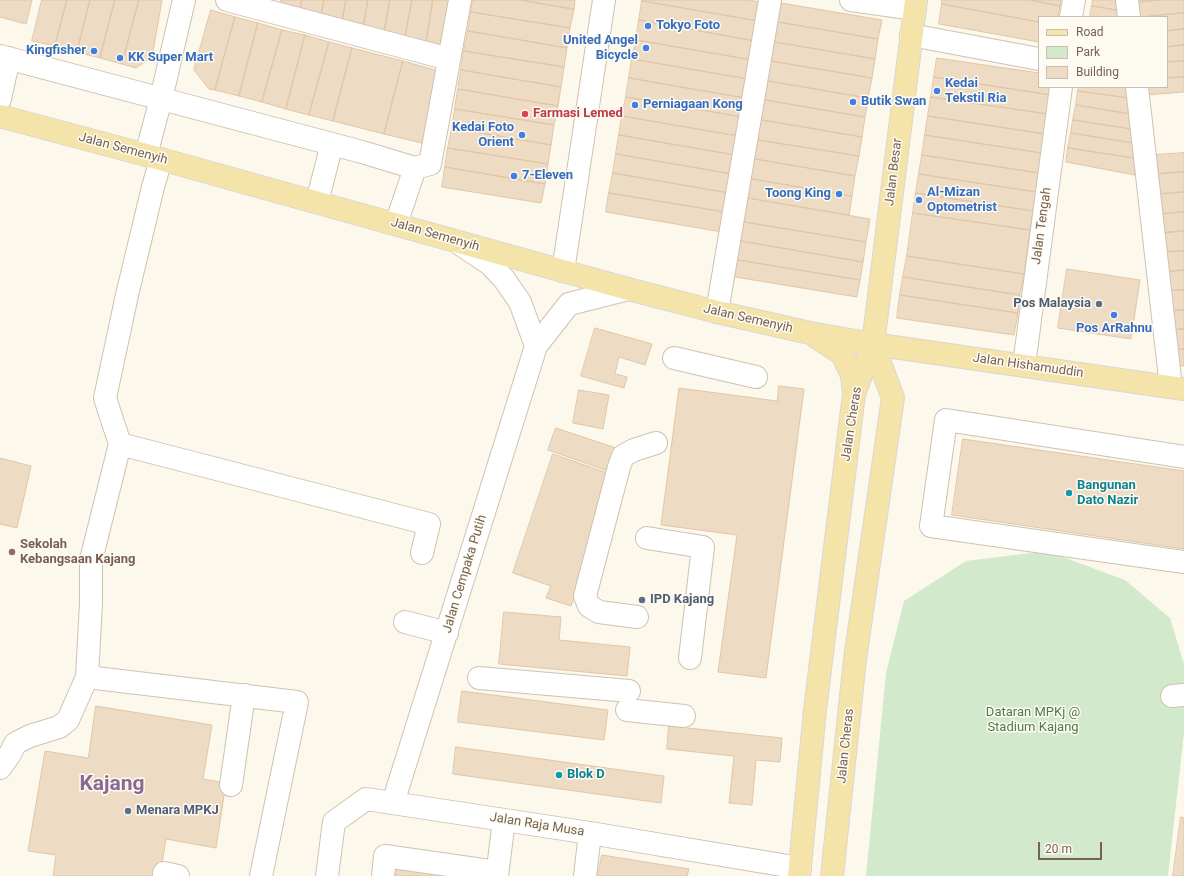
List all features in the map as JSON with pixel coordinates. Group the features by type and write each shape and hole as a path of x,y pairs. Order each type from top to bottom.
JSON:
{"main road":[{"name":"Jalan Besar","path":"873,344 915,4"},
{"name":"Jalan Semenyih","path":"0,116 154,157 628,289 717,312 810,333 873,344"},
{"path":"810,333 842,354 852,375 854,394"},
{"name":"Jalan Hishamuddin","path":"873,344 1178,388"},
{"name":"Jalan Cheras","path":"800,872 815,710 854,394 873,344"},
{"name":"Jalan Cheras","path":"832,876 855,659 893,398 873,344"}],"street":[{"path":"0,768 15,744 30,736 59,727 68,720 86,677 91,603 90,560 120,444 105,398 127,295 153,187 154,157 161,99 184,0"},
{"path":"227,0 449,59"},
{"path":"0,99 4,57 332,144 415,168 430,164 460,0"},
{"path":"563,271 604,0"},
{"path":"717,312 770,0"},
{"path":"851,0 915,4"},
{"path":"1071,16 1074,0"},
{"path":"1127,0 1129,16"},
{"path":"911,35 1038,59"},
{"name":"Jalan Tengah","path":"1024,365 1061,88"},
{"path":"1137,88 1178,388"},
{"path":"317,202 332,144"},
{"path":"396,224 415,168"},
{"path":"456,241 490,264 504,279 520,302 536,346"},
{"name":"Jalan Cempaka Putih","path":"393,803 536,346 569,304 628,289"},
{"path":"674,358 756,377"},
{"path":"1184,457 946,420 931,526 1184,562"},
{"path":"637,617 600,612 589,606 585,596 623,456 634,450 656,443"},
{"path":"120,444 429,524 422,553"},
{"path":"647,538 703,547 690,658"},
{"path":"405,622 447,632"},
{"path":"86,677 297,702 261,876"},
{"path":"479,678 628,700 684,716"},
{"path":"231,785 244,695"},
{"name":"Jalan Raja Musa","path":"326,876 334,822 366,799 590,833 800,872"},
{"path":"383,876 386,856 497,874 504,820"},
{"path":"585,876 590,833"},
{"path":"164,876 164,873 178,876"}],"green space":[{"name":"Dataran MPKj @ Stadium Kajang","path":"1047,551 1125,580 1170,618 1184,664 1184,733 1168,876 866,876 886,673 904,601 966,561"}],"building":[{"path":"0,0 32,0 26,24 0,17"},
{"path":"42,0 67,0 55,46 32,41"},
{"path":"67,0 90,0 77,52 55,46"},
{"path":"90,0 115,0 100,58 77,52"},
{"path":"115,0 139,0 122,64 100,58"},
{"path":"139,0 162,0 152,57 136,68 122,64"},
{"path":"281,0 302,0 300,12 279,7"},
{"path":"302,0 324,0 321,17 300,12"},
{"path":"324,0 346,0 342,23 321,17"},
{"path":"346,0 368,0 363,28 342,23"},
{"path":"368,0 390,0 384,33 363,28"},
{"path":"390,0 412,0 405,38 384,33"},
{"path":"412,0 433,0 426,43 405,38"},
{"path":"433,0 455,0 447,48 426,43"},
{"path":"473,0 520,0 574,9 570,28 471,12"},
{"path":"520,0 575,0 574,9"},
{"path":"642,0 748,0 761,2 758,21"},
{"path":"942,0 1030,0 1060,6 1058,16 1038,16 1038,22 942,4"},
{"path":"1030,0 1061,0 1060,6"},
{"path":"1093,0 1121,0 1122,11 1092,6"},
{"path":"1137,0 1160,0 1137,2"},
{"path":"1184,0 1184,13 1139,16 1137,2"},
{"path":"642,1 758,21 755,41 639,20"},
{"path":"775,2 882,20 878,39 772,21"},
{"path":"942,4 1038,22 1038,42 939,24"},
{"path":"1092,6 1122,11 1122,16 1090,16"},
{"path":"211,10 235,17 215,90 209,89 194,70"},
{"path":"471,12 570,28 567,48 468,31"},
{"path":"1184,13 1184,29 1168,31 1168,16 1153,16"},
{"path":"235,17 258,23 239,96 215,90"},
{"path":"639,20 755,41 752,60 636,40"},
{"path":"772,21 878,39 875,59 769,41"},
{"path":"258,23 282,30 262,102 239,96"},
{"path":"1184,29 1184,45 1168,47 1168,31"},
{"path":"282,30 305,35 286,109 262,102"},
{"path":"468,31 567,48 564,67 464,51"},
{"path":"305,35 329,42 309,115 286,109"},
{"path":"636,40 752,60 748,79 632,59"},
{"path":"769,41 875,59 872,78 765,60"},
{"path":"329,42 352,48 333,121 309,115"},
{"path":"1184,45 1184,61 1168,62 1168,47"},
{"path":"352,48 403,61 384,134 333,121"},
{"path":"464,51 564,67 561,87 461,70"},
{"path":"937,58 1038,73 1038,88 1052,88 1051,95 934,77"},
{"path":"632,59 748,79 745,98 629,78"},
{"path":"765,60 872,78 868,98 762,80"},
{"path":"403,61 442,72 430,145 384,134"},
{"path":"1184,61 1184,77 1168,78 1168,62"},
{"path":"461,70 561,87 558,106 458,89"},
{"path":"934,77 1051,95 1048,114 931,97"},
{"path":"1184,77 1184,92 1146,95 1145,88 1168,88 1168,78"},
{"path":"629,78 745,98 742,117 626,97"},
{"path":"762,80 868,98 865,117 759,99"},
{"path":"1079,88 1128,88 1129,98 1078,91"},
{"path":"458,89 558,106 554,125 455,109"},
{"path":"1078,91 1129,98 1131,114 1076,105"},
{"path":"626,97 742,117 738,136 622,116"},
{"path":"931,97 1048,114 1045,134 928,116"},
{"path":"759,99 865,117 862,137 756,119"},
{"path":"1076,105 1131,114 1131,129 1073,120"},
{"path":"455,109 554,125 551,145 452,128"},
{"path":"622,116 738,136 735,155 619,135"},
{"path":"928,116 1045,134 1042,153 925,135"},
{"path":"756,119 862,137 859,156 752,139"},
{"path":"1073,120 1131,129 1133,143 1071,133"},
{"path":"452,128 551,145 548,164 448,148"},
{"path":"1071,133 1133,143 1134,158 1068,148"},
{"path":"619,135 735,155 732,174 616,154"},
{"path":"925,135 1042,153 1039,173 922,155"},
{"path":"752,139 859,156 855,176 749,158"},
{"path":"448,148 548,164 545,184 445,167"},
{"path":"1068,148 1134,158 1135,175 1066,162"},
{"path":"1184,153 1184,172 1158,174 1156,155"},
{"path":"616,154 732,174 729,193 613,173"},
{"path":"922,155 1039,173 1036,192 919,174"},
{"path":"749,158 855,176 852,196 746,178"},
{"path":"445,167 545,184 541,203 442,187"},
{"path":"1184,172 1184,192 1160,194 1158,174"},
{"path":"613,173 729,193 725,212 609,193"},
{"path":"919,174 1036,192 1033,211 916,193"},
{"path":"746,178 852,196 849,215 742,197"},
{"path":"1184,192 1184,212 1161,214 1160,194"},
{"path":"609,193 725,212 722,232 606,212"},
{"path":"916,193 1033,211 1030,230 913,213"},
{"path":"742,197 870,219 866,242 738,221"},
{"path":"1184,212 1184,231 1163,233 1161,214"},
{"path":"913,213 1030,230 1024,274 907,256"},
{"path":"738,221 866,242 863,262 735,240"},
{"path":"1184,231 1184,251 1164,252 1163,233"},
{"path":"735,240 863,262 860,280 732,259"},
{"path":"1184,251 1184,270 1166,272 1164,252"},
{"path":"907,256 1024,274 1020,295 903,277"},
{"path":"732,259 860,280 857,297 729,276"},
{"name":"Pos Malaysia","path":"1067,269 1140,280 1131,339 1058,328"},
{"path":"1184,270 1184,290 1167,291 1166,272"},
{"path":"903,277 1020,295 1018,313 900,295"},
{"path":"1184,290 1184,310 1169,311 1167,291"},
{"path":"900,295 1018,313 1014,335 897,318"},
{"path":"1184,310 1184,329 1171,330 1169,311"},
{"path":"595,328 652,344 645,365 619,357 615,374 627,377 624,388 581,376"},
{"path":"1184,329 1184,349 1172,350 1171,330"},
{"path":"1184,349 1184,366 1175,365 1172,350"},
{"path":"779,386 804,389 766,678 718,672 737,535 661,525 679,388 777,401"},
{"path":"579,390 609,395 603,429 573,423"},
{"path":"556,428 616,448 608,471 548,450"},
{"name":"Bangunan Dato Nazir","path":"963,439 1184,471 1184,549 952,515"},
{"path":"553,454 616,476 571,606 546,598 551,586 513,573"},
{"path":"0,458 31,466 17,528 0,524"},
{"path":"504,612 561,617 559,640 630,647 627,676 499,664"},
{"path":"462,691 608,710 604,740 458,722"},
{"name":"Menara MPKJ","path":"96,706 212,725 203,779 226,783 216,848 166,839 160,876 53,876 56,855 28,851 45,751 88,758"},
{"path":"669,726 782,738 780,762 756,760 752,805 729,803 734,756 667,749"},
{"name":"Blok D","path":"456,747 664,776 661,803 453,774"},
{"path":"1181,817 1184,818 1184,876 1173,876"},
{"path":"602,855 689,869 687,876 598,876"},
{"path":"397,869 457,876 396,876"}],"place":[{"name":"Tokyo Foto","path":"648,26"},
{"name":"United Angel Bicycle","path":"646,48"},
{"name":"Kingfisher","path":"94,51"},
{"name":"KK Super Mart","path":"120,58"},
{"name":"Kedai Tekstil Ria","path":"937,91"},
{"name":"Butik Swan","path":"853,102"},
{"name":"Perniagaan Kong","path":"635,105"},
{"name":"Farmasi Lemed","path":"525,114"},
{"name":"Kedai Foto Orient","path":"522,135"},
{"name":"7-Eleven","path":"514,176"},
{"name":"Toong King","path":"839,194"},
{"name":"Al-Mizan Optometrist","path":"919,200"},
{"name":"Pos Malaysia","path":"1099,304"},
{"name":"Pos ArRahnu","path":"1114,315"},
{"name":"Bangunan Dato Nazir","path":"1069,493"},
{"name":"Sekolah Kebangsaan Kajang","path":"12,552"},
{"name":"IPD Kajang","path":"642,600"},
{"name":"Blok D","path":"559,775"},
{"name":"Menara MPKJ","path":"128,811"}],"district":[{"name":"Kajang","path":"112,785"}]}
